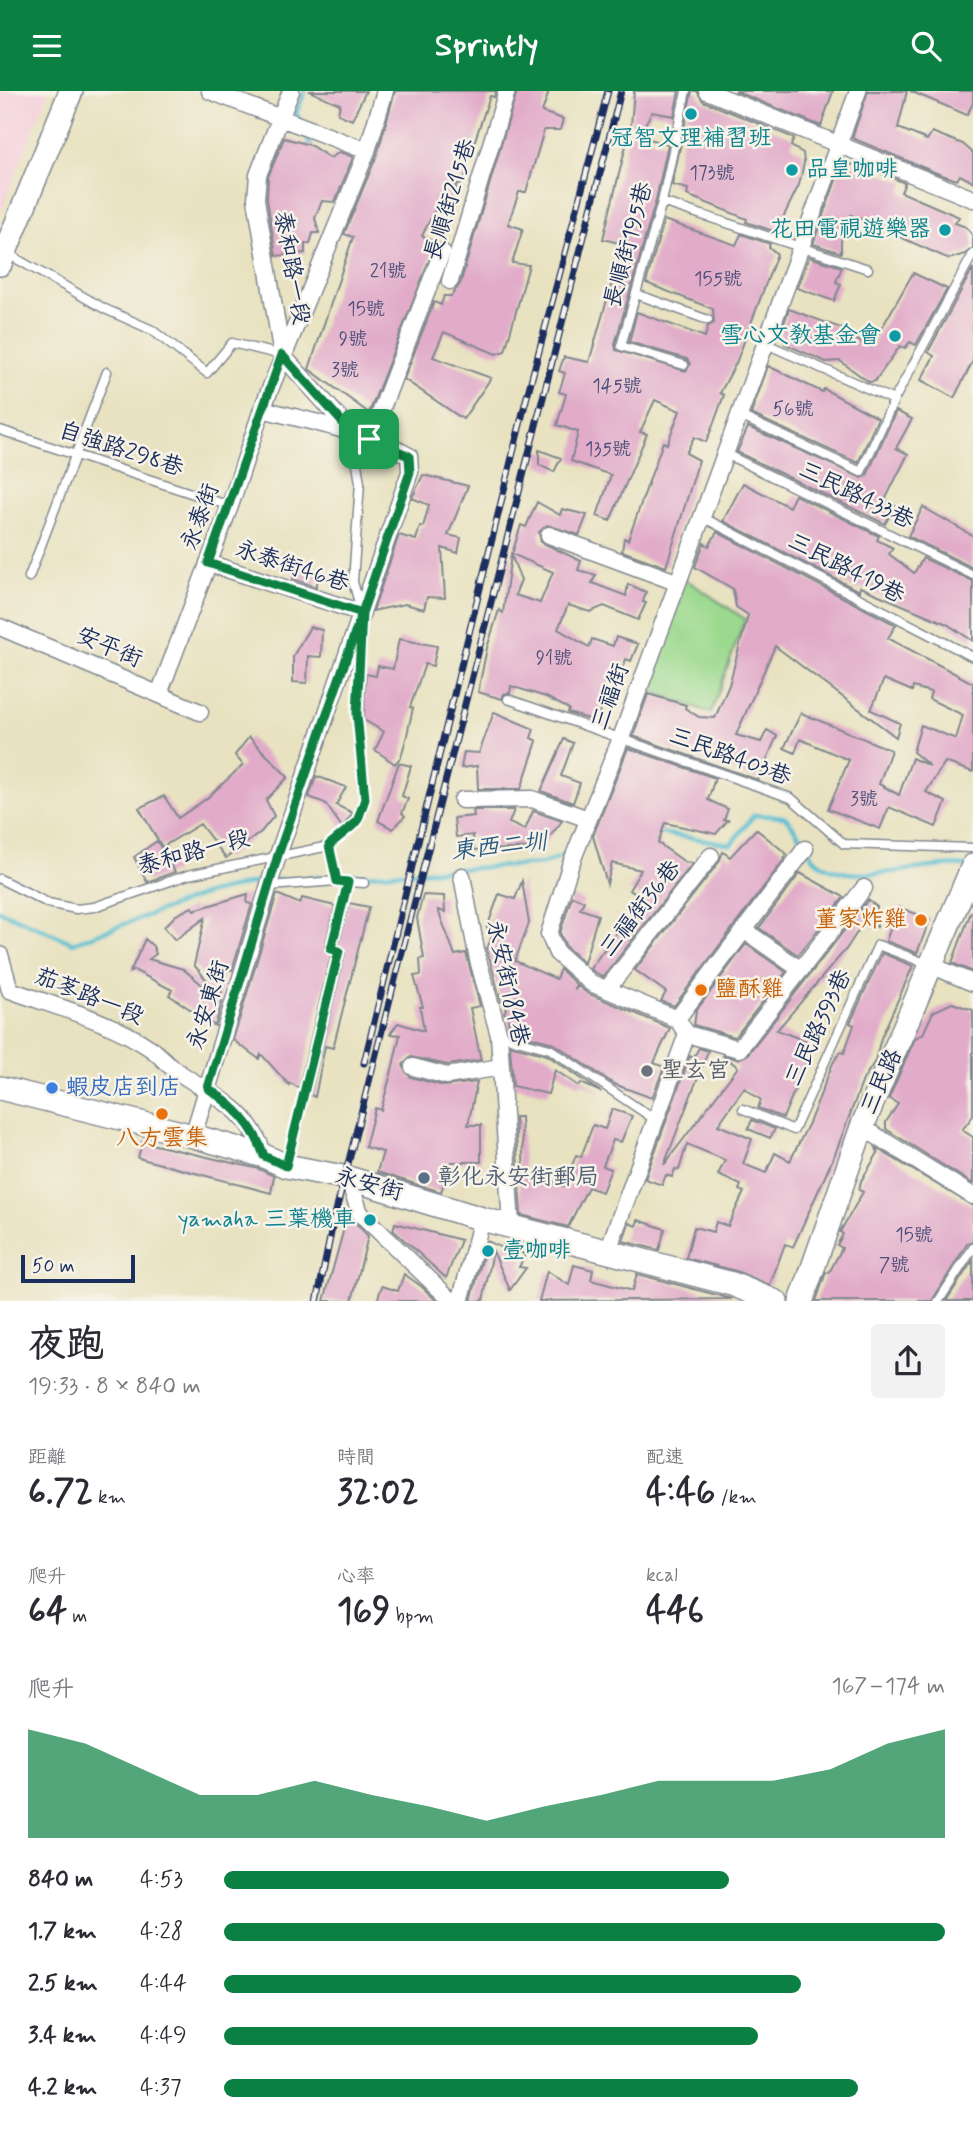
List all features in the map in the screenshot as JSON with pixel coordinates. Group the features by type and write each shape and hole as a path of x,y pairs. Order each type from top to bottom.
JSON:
{"street":[{"path":"3,258 71,91"},
{"path":"209,91 367,151"},
{"name":"泰和路一段","path":"291,91 293,124 258,175 256,199 282,355 352,433"},
{"name":"永泰街","path":"159,694 230,506 282,355 367,151 385,91"},
{"name":"長順街215巷","path":"450,281 507,91"},
{"path":"707,91 739,107 973,199"},
{"name":"三福街","path":"677,1019 591,983 557,954 550,934 570,866 621,738 723,452 858,91"},
{"path":"369,439 442,252"},
{"name":"泰和路一段","path":"262,409 352,433 409,456 410,472 362,613"},
{"path":"549,535 676,582"},
{"name":"永泰街46巷","path":"208,563 362,613"},
{"path":"278,855 362,613"},
{"name":"安平街","path":"0,628 200,712"},
{"path":"461,800 532,799 588,819"},
{"path":"805,849 677,1019 687,1034 740,1049 864,888"},
{"name":"永安東街","path":"193,1136 278,855"},
{"name":"三福街36巷","path":"607,989 711,856"},
{"name":"三民路","path":"801,1301 862,1127 972,873"},
{"name":"永安街184巷","path":"461,876 478,960 499,1035 511,1226"},
{"path":"744,930 801,970"},
{"name":"茄苳路一段","path":"0,955 5,992 116,1029 151,1048 175,1069 231,1104 257,1132 264,1156"},
{"path":"933,966 973,983"},
{"path":"607,1253 653,1119 687,1034"},
{"path":"413,1067 447,1076 501,1067"},
{"name":"永安街","path":"0,1088 193,1136 264,1156 286,1166 348,1178 482,1219 732,1284 776,1301"},
{"path":"862,1127 972,1193"},
{"path":"348,1178 360,1213 453,1301"},
{"path":"460,1301 482,1219"}],"lane":[{"name":"長順街195巷","path":"684,365 621,346 662,202 686,91"},
{"path":"739,107 746,91"},
{"path":"662,202 867,269"},
{"path":"738,415 861,473 894,400 973,254"},
{"path":"3,258 152,330 207,373 232,343 282,355"},
{"path":"636,294 708,320"},
{"path":"764,343 894,400"},
{"path":"29,577 107,372"},
{"name":"自強路298巷","path":"0,430 230,506"},
{"name":"泰和路一段","path":"0,879 48,904 76,909 94,907 188,876 329,845 357,822 365,799 357,714 362,613 353,582 360,483 352,433"},
{"name":"三民路433巷","path":"723,452 973,575"},
{"name":"三民路419巷","path":"701,516 973,657"},
{"name":"三民路403巷","path":"508,699 791,798 845,844 973,848"},
{"path":"329,845 337,881"},
{"path":"269,886 337,881 364,883"},
{"path":"286,1166 339,951 331,949 348,882"},
{"name":"三民路393巷","path":"743,1109 794,1131 878,945 933,966"},
{"path":"499,1035 550,1049 653,1119"},
{"path":"938,1301 973,1248"}],"shaded area":[{"path":"0,91 49,91 0,214"}],"green space":[{"path":"682,577 745,619 711,713 643,688"}],"building":[{"path":"309,91 366,91 352,120 338,114 340,104"},
{"path":"395,91 496,91 494,97 490,96 474,143 472,142 465,178 460,185 456,183 456,202 449,216 435,210 422,236 436,243 369,413 309,369 353,237 344,234 377,155"},
{"path":"517,91 549,91 542,112 563,119 560,130 544,130 526,192 519,192 508,224 523,229 512,263 529,265 505,351 496,354 444,332 433,357 491,378 463,419 404,379 434,302 441,305 444,296 451,296 460,284"},
{"path":"634,91 679,91 674,116 652,112 638,136 668,144 656,200 615,344 616,350 686,371 690,364 687,359 629,342 637,312 705,337 708,326 714,323 713,309 646,283 664,220 736,245 741,234 770,244 769,247 777,254 736,363 720,393 724,395 706,442 694,437 686,453 699,460 666,567 622,551 624,538 628,540 663,442 667,444 680,411 655,400 640,432 647,434 610,521 597,516 611,475 571,461 578,432 557,425 566,394 559,392 565,373 559,371 564,357 589,362 623,244 603,239 631,125"},
{"path":"692,91 697,91 703,101 794,138 791,146 803,153 804,163 799,185 776,232 746,222 747,219 687,195 688,189 672,185"},
{"path":"735,91 833,91 821,126"},
{"path":"868,91 907,91 898,128 927,140 932,132 963,144 973,153 973,182 960,175 957,180 939,174 852,138"},
{"path":"910,91 973,91 973,103 967,115"},
{"path":"284,138 310,145 330,158 340,152 353,157 335,202 322,201 315,218 319,233 313,233 310,244 305,244 305,253 276,256 267,199 268,177"},
{"path":"856,163 905,183 901,192 959,217 955,223 966,227 973,236 973,248 965,254 949,259 891,233 892,230 851,215 841,241 841,253 813,244 840,169"},
{"path":"809,257 842,267 836,282 841,284 834,301 797,288"},
{"path":"973,268 973,361 954,398 921,380 934,356 928,352"},
{"path":"913,273 947,289 916,345 910,342 905,348 900,346 875,381 869,382 840,361 826,362 785,344 780,334 789,309 849,331 847,335 871,347"},
{"path":"768,366 822,392 824,389 878,418 858,463 751,414"},
{"path":"896,411 912,419 896,448 908,454 885,500 895,506 885,524 737,452 748,427 862,478 867,475"},
{"path":"539,450 561,458 554,472 539,465"},
{"path":"423,475 468,486 448,535 461,538 458,553 442,548 445,598 427,597 424,609 405,604 373,611 399,535 416,540 420,526 423,527 429,505 412,498"},
{"path":"743,483 789,507 795,495 879,536 877,540 893,548 889,554 914,573 923,558 973,581 973,641 947,624 860,587 859,591 723,521"},
{"path":"537,502 560,515 562,509 587,515 579,535 547,525 539,532 541,542 581,561 578,570 596,575 592,583 626,596 628,584 646,592 643,602 646,603 638,620 604,606 590,612 568,605 558,629 589,647 592,639 613,646 616,637 638,644 631,661 626,659 612,699 608,705 603,703 596,721 568,713 569,709 546,697 511,686 510,693 504,694 502,699 478,692 487,648 499,610 503,613 511,555 521,580 515,595 540,603 553,572 512,554 521,525 526,527"},
{"path":"923,507 973,536 973,568 908,536"},
{"path":"717,532 896,625 888,638 973,683 973,772 945,762 926,792 946,802 936,827 889,807 880,829 828,809 849,760 800,739 795,753 784,748 801,713 891,750 879,784 899,795 912,758 930,766 913,752 921,725 956,739 963,715 929,699 931,692 913,687 912,691 884,679 871,710 900,723 896,737 775,646 736,735 761,742 767,730 777,736 758,780 633,736 648,694 686,705 685,708 699,717 715,718 729,685 748,615 736,607 733,589 695,567 704,543 709,546"},
{"path":"300,557 319,577 316,587 293,579"},
{"path":"310,627 322,630 321,657 308,656 307,683 293,682 293,656"},
{"path":"399,639 437,646 433,666 425,664 410,707 413,708 401,757 395,764 375,750 384,732 364,720 364,714 366,674 376,676 378,666 393,669"},
{"path":"494,712 534,729 531,738 537,741 521,789 478,789 477,766 461,768 464,752 479,753"},
{"path":"249,737 288,777 266,800 274,816 261,832 226,858 200,824 162,847 139,808 164,796 178,818 206,799 243,765 235,755"},
{"path":"564,739 573,743 561,776 580,783 573,803 541,791"},
{"path":"628,748 715,778 708,800 728,809 724,820 728,820 716,834 665,823 658,843 685,862 693,863 603,977 590,969 642,897 629,890 641,870 612,863 607,884 593,836"},
{"path":"399,763 411,766 402,796 408,799 402,813 405,816 393,829 378,821"},
{"path":"316,776 346,787 336,805 353,813 342,827 325,803 309,797"},
{"path":"473,810 514,810 509,823 525,830 533,811 562,821 541,848 474,850 473,835 456,837 454,818 474,816"},
{"path":"756,829 787,854 674,1006 661,1001 666,992 635,970 719,862 723,852 730,857"},
{"path":"157,841 175,872 147,882 134,857"},
{"path":"800,873 844,897 798,955 759,928"},
{"path":"522,881 529,923 515,961 556,979 560,969 576,984 575,990 578,986 587,993 670,1028 654,1063 664,1067 652,1098 614,1084 553,1043 509,1031 508,1016 504,1013 509,1001 501,1002 487,949 494,931 487,928 499,894 515,899"},
{"path":"248,894 247,903 252,904 232,970 224,968 221,981 222,1002 215,1026 169,995 172,990 134,970 130,972 145,939 153,946 156,954 149,959 183,969 206,988 210,984 194,965 205,918 175,940 164,927 176,915 192,907 194,910"},
{"path":"277,894 300,904 302,898 335,906 325,947 331,955 299,1088 290,1083 289,1085 261,1054 259,1059 233,1040"},
{"path":"423,895 444,896 445,912 438,910 455,955 466,953 480,1006 470,1008 481,1060 448,1065 411,1057 403,1065 410,1077 444,1086 477,1082 468,1125 481,1125 481,1162 451,1162 441,1192 377,1172 383,1152 365,1147 375,1108 381,1110 400,1035 390,1034 398,1023 424,1031 420,1007 423,1007 414,976 421,975 420,959 424,958 417,918"},
{"path":"572,896 584,901 580,909 598,915 584,963 566,947 560,933"},
{"path":"868,900 877,907 877,927 863,923 847,948 777,1030 814,1044 783,1118 758,1108 761,1100 744,1088 718,1125 752,1139 743,1164 766,1173 775,1153 790,1161 809,1123 833,1063 840,1052 844,1053 854,1025 850,1023 882,953 913,966 881,1038 875,1061 863,1080 835,1154 793,1247 785,1244 770,1285 736,1271 686,1258 694,1227 713,1232 716,1222 728,1226 744,1192 739,1190 741,1185 718,1175 725,1160 687,1144 679,1170 675,1169 672,1177 666,1175 662,1185 645,1179 690,1056 693,1058 699,1048 708,1051 664,1165 738,1067 722,1055 737,1059 747,1055"},
{"path":"349,903 369,907 333,1048 325,1046 315,1097 310,1095 345,953 339,944"},
{"path":"898,907 930,919 917,953 886,941"},
{"path":"973,912 973,972 952,963"},
{"path":"746,944 786,972 735,1037 694,1025 696,1011"},
{"path":"952,1003 973,1010 973,1116 962,1130 973,1137 973,1184 886,1129 886,1122 898,1104 889,1098 915,1038 923,1034 933,1012"},
{"path":"510,1045 547,1055 601,1092 581,1083 579,1086 555,1070 548,1094 513,1086"},
{"path":"612,1109 632,1116 621,1142 613,1140 603,1166 611,1169 602,1192 588,1187 568,1227 521,1215 515,1117 521,1117 524,1173 564,1186 576,1155 581,1157 593,1125 605,1129"},
{"path":"752,1120 775,1129 770,1138 748,1129"},
{"path":"142,1142 259,1169 274,1176 271,1193 138,1158"},
{"path":"876,1148 973,1206 973,1242 967,1244 932,1301 816,1301 826,1272 829,1273 842,1248 837,1245 843,1234 840,1232 863,1192 859,1190 861,1181 878,1153"},
{"path":"638,1220 665,1229 659,1250 623,1241 629,1223 636,1226"},
{"path":"346,1221 356,1223 368,1236 352,1301 324,1301"},
{"path":"395,1223 461,1240 446,1278 393,1230"},
{"path":"487,1241 502,1248 505,1241 525,1255 519,1267 526,1268 510,1290 493,1251 483,1301 471,1301"},
{"path":"973,1260 973,1301 946,1301"},
{"path":"574,1265 593,1270 591,1280 632,1291 637,1274 732,1299 539,1301 547,1271 569,1285"},
{"path":"404,1274 437,1301 377,1301 382,1286 398,1291"}],"waterway":[{"path":"299,119 296,113 305,91"},
{"path":"305,133 313,151"},
{"name":"東西二圳","path":"659,833 731,844 754,815 785,817 813,857 827,867 844,872 885,873 965,866"},
{"name":"東西二圳","path":"0,911 73,943 206,894 262,881 543,864 569,853"}],"railway":[{"path":"364,1063 525,404 608,91"},
{"path":"317,1301 333,1223 621,91"}],"place":[{"name":"冠智文理補習班","path":"691,114"},
{"name":"品皇咖啡","path":"792,170"},
{"name":"花田電視遊樂器","path":"945,230"},
{"name":"雪心文教基金會","path":"895,336"},
{"name":"董家炸雞","path":"921,920"},
{"name":"鹽酥雞","path":"701,990"},
{"name":"聖玄宮","path":"647,1071"},
{"name":"蝦皮店到店","path":"52,1088"},
{"name":"八方雲集","path":"162,1114"},
{"name":"彰化永安街郵局","path":"424,1178"},
{"name":"yamaha 三葉機車","path":"370,1220"},
{"name":"壹咖啡","path":"488,1251"}],"route":[{"path":"369,439 352,433 282,355 208,563 362,613 278,855 208,1088 231,1104 257,1132 264,1156 286,1166 339,951 331,949 348,882 337,881 329,845 349,832 357,822 365,799 359,760 357,714 362,613 410,472 409,456 369,439"}]}
